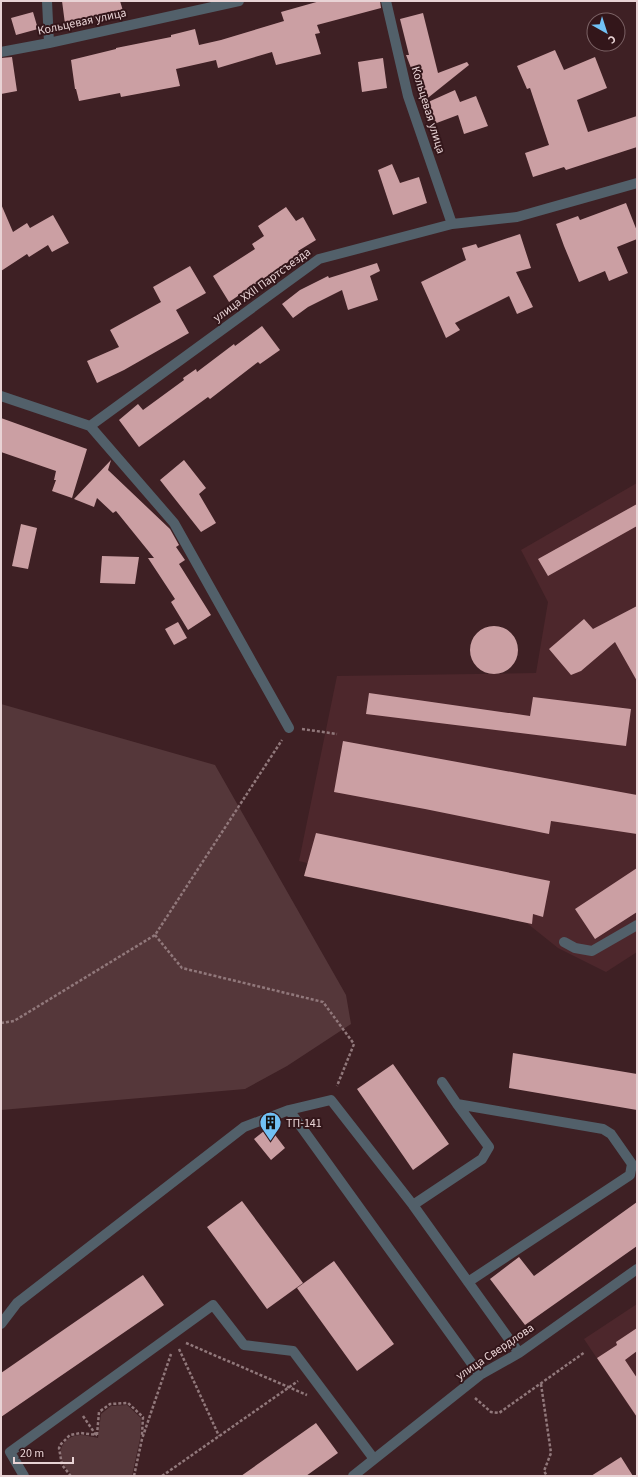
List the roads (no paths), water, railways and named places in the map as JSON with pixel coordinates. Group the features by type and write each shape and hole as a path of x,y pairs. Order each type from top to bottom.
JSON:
{"street":[{"path":"47,1 49,43"},
{"name":"Кольцевая улица","path":"1,52 49,43 239,1"},
{"name":"Кольцевая улица","path":"386,1 408,96 452,224"},
{"name":"улица XXII Партсъезда","path":"90,426 319,259 452,224 516,217 637,183"},
{"path":"1,396 90,426 174,523 289,728"},
{"path":"564,942 575,948 592,951 637,925"},
{"path":"413,1206 482,1159 489,1146 442,1082"},
{"path":"1,1324 17,1303 244,1127 289,1110 331,1100 413,1206 519,1353"},
{"path":"457,1104 603,1129 611,1134 632,1164 630,1175 468,1282"},
{"path":"289,1110 480,1375"},
{"name":"улица Свердлова","path":"353,1476 480,1375 519,1353 637,1269"},
{"path":"24,1476 5,1450 76,1404 213,1305 244,1345 294,1351 374,1459"}],"place":[{"name":"ТП-141","path":"270,1142"}]}
